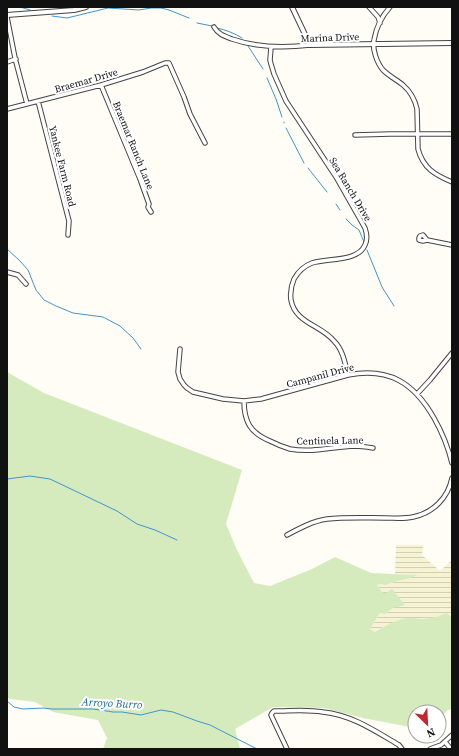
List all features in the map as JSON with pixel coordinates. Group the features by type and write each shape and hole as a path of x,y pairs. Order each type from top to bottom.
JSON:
{"street":[{"path":"27,104 7,16 74,10 86,7"},
{"path":"292,7 310,45"},
{"path":"370,7 380,22"},
{"path":"390,7 380,22 374,40 377,59 383,69 403,85 412,96 416,104 418,149 425,164 440,177 452,182"},
{"name":"Marina Drive","path":"214,27 217,32 236,40 254,45 271,47 452,43"},
{"name":"Sea Ranch Drive","path":"271,47 270,60 274,74 289,108 336,177 367,234 366,245 358,253 349,257 316,262 302,268 296,276 291,289 291,299 296,311 305,321 327,334 336,342 342,353 348,375"},
{"path":"7,62 16,59"},
{"name":"Braemar Drive","path":"7,109 102,85 143,72 167,62 169,63 190,114 205,143"},
{"name":"Braemar Ranch Lane","path":"102,85 140,179 149,204 148,207 151,212"},
{"name":"Yankee Farm Road","path":"38,101 69,221 68,235"},
{"path":"355,135 452,134"},
{"path":"427,240 452,245"},
{"path":"7,272 18,275 26,284"},
{"name":"Campanil Drive","path":"180,349 178,372 182,382 187,388 196,393 222,399 244,401 270,397 348,375 365,372 385,375 401,382 417,394 427,407 448,447 452,463"},
{"path":"417,394 452,353"},
{"name":"Centinela Lane","path":"244,401 244,414 251,429 260,436 279,446 290,449 304,450 356,446 373,448"},
{"path":"287,535 326,519 405,518 418,516 434,508 442,500 448,490 452,478"},
{"path":"287,749 271,715 274,711 310,711 338,714 360,723 399,745 402,749"},
{"path":"430,749 441,744"}],"shaded area":[{"path":"396,545 423,545 422,555 440,571 452,560 452,618 447,614 430,619 409,618 383,627 375,632 370,629 380,613 385,614 393,608 386,593 383,593 377,585 386,585 417,575 395,574"}],"green space":[{"path":"7,372 44,393 242,470 226,524 236,548 254,583 270,586 312,569 335,557 371,573 418,575 386,585 377,585 383,593 386,593 392,589 405,605 393,608 385,614 380,613 370,629 375,632 403,619 423,619 447,613 452,618 452,709 447,711 447,704 407,704 407,726 363,718 324,708 273,707 235,729 240,749 103,749 107,738 98,720 53,712 35,702 10,699 7,697"}],"waterway":[{"path":"20,7 30,10"},
{"path":"52,16 67,18 108,8 139,10 161,8 189,18"},
{"path":"197,23 212,26"},
{"path":"217,28 242,38"},
{"path":"248,46 263,69"},
{"path":"267,78 282,117"},
{"path":"286,128 304,163"},
{"path":"308,168 327,192"},
{"path":"336,204 340,210"},
{"path":"346,219 359,230 364,242"},
{"path":"7,249 28,270 36,290 44,300 73,313 103,317 120,326 133,338 141,349"},
{"path":"367,250 382,287 394,306"},
{"path":"7,479 30,476 50,479 117,511 137,524 177,540"},
{"name":"Arroyo Burro","path":"7,701 14,707 23,709 93,709 141,715 161,710 173,712 210,725 257,749"}]}
